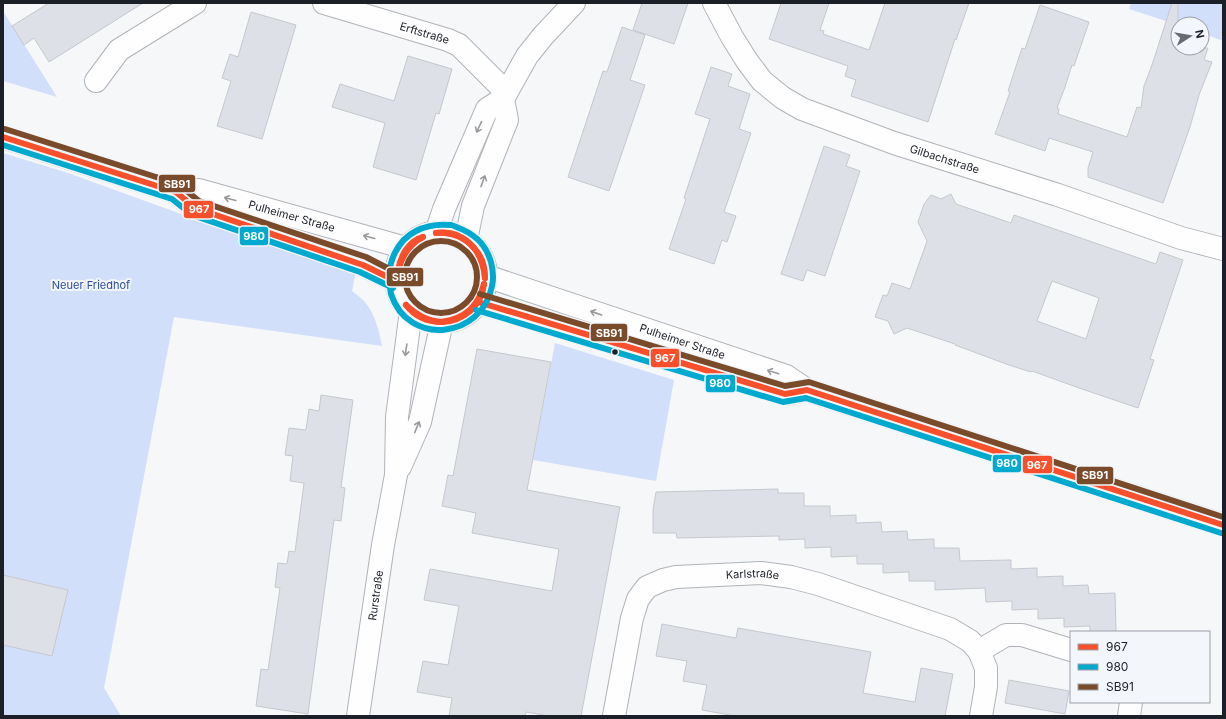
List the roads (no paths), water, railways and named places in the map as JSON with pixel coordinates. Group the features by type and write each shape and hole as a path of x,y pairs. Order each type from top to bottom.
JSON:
{"street":[{"path":"96,81 119,50 195,3"},
{"name":"Erftstraße","path":"324,3 448,40 460,45 505,96"},
{"path":"436,232 446,202 487,109 505,96 527,56 574,3"},
{"name":"Gilbachstraße","path":"714,3 732,37 762,81 783,98 802,109 894,142 1058,195 1181,238 1223,249"},
{"path":"466,240 473,206 507,120 505,96"},
{"name":"Pulheimer Straße","path":"3,137 176,192 195,208 363,265 396,281"},
{"name":"Pulheimer Straße","path":"176,192 198,190 406,248"},
{"path":"436,232 451,233 466,240 476,249 483,262 486,276 484,290 478,302 469,313 456,320 442,322 426,320 411,311 401,297 396,281 398,264 406,248 420,238 436,232"},
{"name":"Pulheimer Straße","path":"486,276 786,376 807,390 1223,525"},
{"name":"Pulheimer Straße","path":"478,302 785,394 807,390"},
{"name":"Rurstraße","path":"358,716 383,545 396,475 397,417 411,311"},
{"name":"Rurstraße","path":"396,475 420,422 442,322"},
{"name":"Karlstraße","path":"614,716 632,618 638,599 647,587 663,580 676,577 761,573 791,577 818,584 950,629 970,641 979,651 986,668 986,687 981,716"},
{"path":"979,651 1006,636 1012,635 1022,635 1070,650"},
{"path":"1129,716 1131,703"}],"park label":[{"name":"Neuer Friedhof","path":"91,285"}]}
